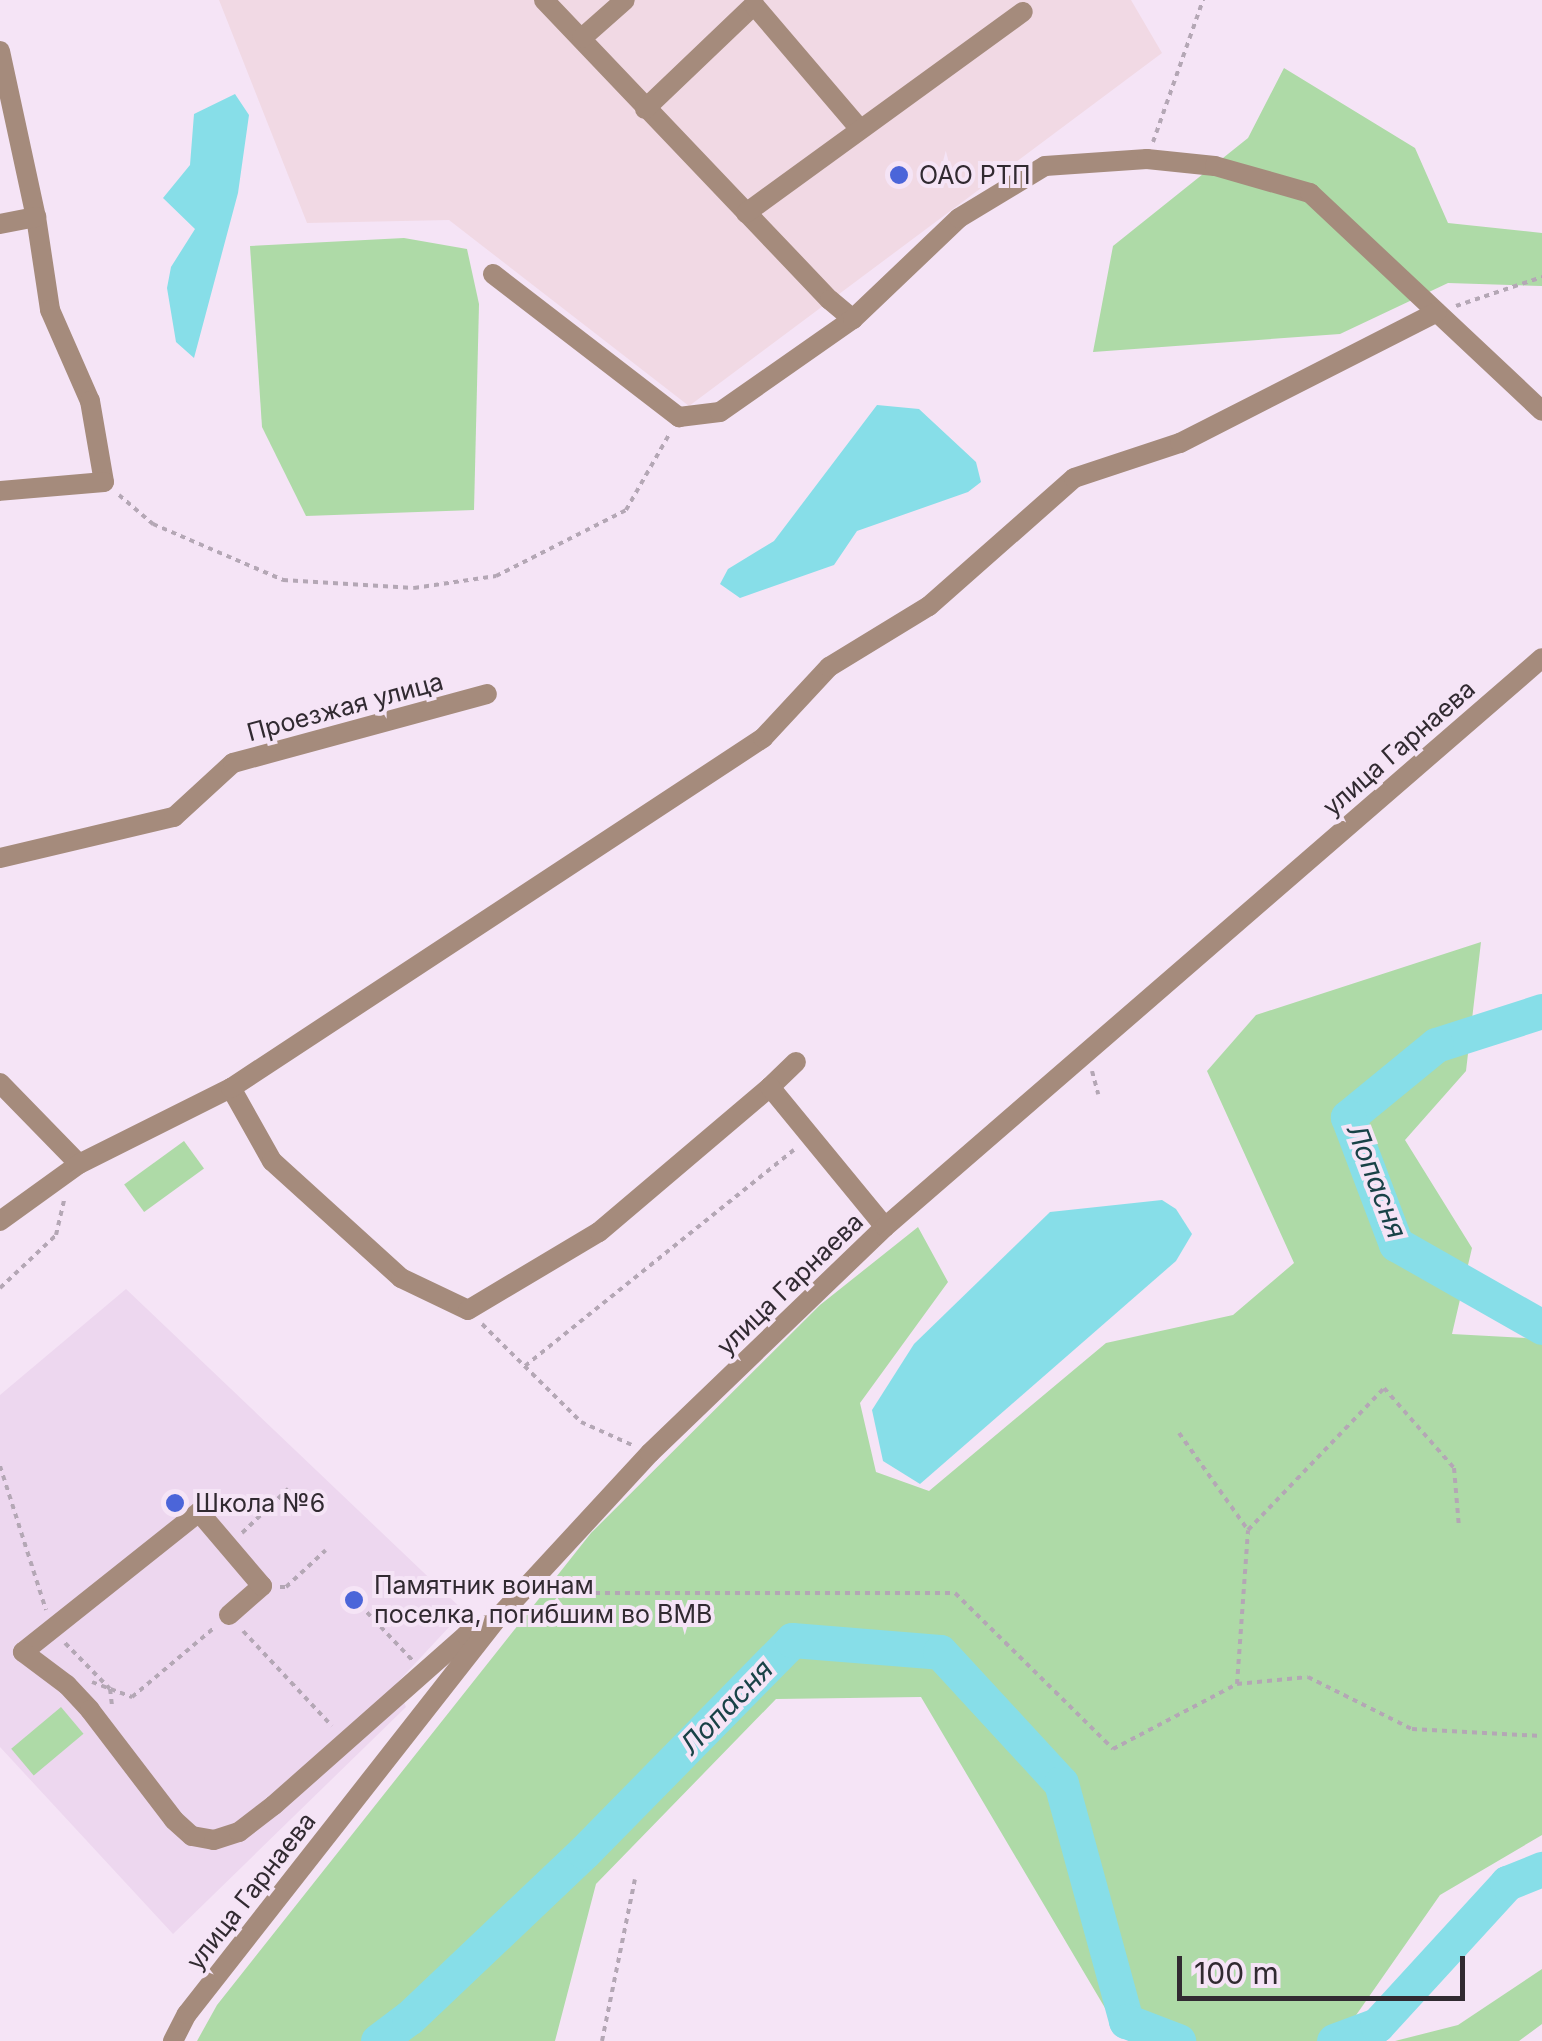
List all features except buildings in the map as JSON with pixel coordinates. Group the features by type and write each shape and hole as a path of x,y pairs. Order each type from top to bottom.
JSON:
{"street":[{"path":"544,0 645,109 853,319"},
{"path":"582,38 625,0"},
{"path":"645,109 754,5 859,128"},
{"path":"746,213 1022,12"},
{"path":"0,51 36,217 50,310 90,401 104,482 0,492"},
{"path":"492,274 679,417 720,412 853,319 959,218 1045,166 1147,159 1216,166 1310,193 1542,411"},
{"path":"0,224 36,217"},
{"path":"0,1221 79,1164 232,1088 762,738 829,668 929,606 1074,478 1180,443 1437,312"},
{"name":"улица Гарнаева","path":"173,2041 187,2014 494,1622 650,1453 884,1227 1542,658"},
{"name":"Проезжая улица","path":"0,858 174,816 233,763 487,694"},
{"path":"232,1088 272,1161 401,1278 468,1310 599,1232 796,1062"},
{"path":"0,1084 79,1164"},
{"path":"770,1087 884,1227"},
{"path":"229,1615 262,1586 199,1512 23,1652 66,1685 90,1710 174,1820 192,1836 214,1840 239,1832 466,1635 494,1622"}],"path":[{"path":"1147,159 1203,0"},
{"path":"1437,312 1542,276"},
{"path":"104,482 153,524 283,580 414,588 496,576 626,510 679,417"},
{"path":"525,1366 810,1136"},
{"path":"0,1288 56,1235 66,1189"},
{"path":"468,1310 581,1422 650,1453"},
{"path":"1248,1530 1384,1388 1454,1468 1459,1527"},
{"path":"1180,1434 1248,1530 1237,1684"},
{"path":"0,1466 52,1630"},
{"path":"228,1547 288,1489"},
{"path":"262,1586 286,1587 326,1550"},
{"path":"520,1593 955,1593 1113,1749 1237,1684 1308,1677 1412,1730 1542,1736"},
{"path":"360,1605 408,1656"},
{"path":"91,1682 132,1697 229,1615 340,1735"},
{"path":"602,2041 635,1880"}],"shaded area":[{"path":"219,0 1131,0 1162,53 689,406 449,220 307,223"},
{"name":"Школа №6","path":"126,1289 464,1611 396,1684 406,1707 173,1934 0,1747 0,1395"}],"green space":[{"path":"1284,68 1415,148 1448,223 1542,233 1542,286 1448,283 1340,334 1093,352 1113,246 1248,138"},
{"path":"404,238 467,249 479,304 474,510 306,516 262,427 250,246"},
{"path":"1481,942 1466,1071 1405,1140 1472,1248 1452,1334 1542,1339 1542,1835 1440,1895 1338,2041 1180,2041 1108,2013 921,1697 776,1699 596,1884 555,2041 197,2041 217,2005 591,1533 820,1305 918,1227 948,1282 860,1403 876,1472 929,1491 1106,1343 1233,1315 1294,1263 1207,1071 1256,1015"},
{"path":"184,1141 204,1169 144,1212 124,1184"},
{"path":"61,1707 83,1734 34,1776 11,1749"},
{"path":"1542,1969 1542,2024 1519,2041 1395,2041 1458,2025"}],"water":[{"path":"235,94 249,115 238,193 194,358 176,342 167,288 171,267 195,229 163,198 190,165 194,114"},
{"path":"877,405 919,409 976,462 981,482 968,492 857,531 834,565 740,598 720,584 728,569 774,541"},
{"path":"1162,1200 1176,1209 1192,1234 1176,1261 920,1484 883,1461 872,1410 914,1344 1050,1212"}],"waterway":[{"name":"Лопасня","path":"1542,1011 1436,1045 1348,1117 1396,1244 1542,1327"},
{"name":"Лопасня","path":"378,2041 409,2018 584,1852 792,1640 940,1652 1061,1783 1126,2021 1178,2041"},
{"name":"Лопасня","path":"1334,2041 1377,2025 1507,1883 1542,1869"}],"place":[{"name":"ОАО РТП","path":"899,175"},
{"name":"Школа №6","path":"175,1503"},
{"name":"Памятник воинам поселка, погибшим во ВМВ","path":"354,1600"}]}
